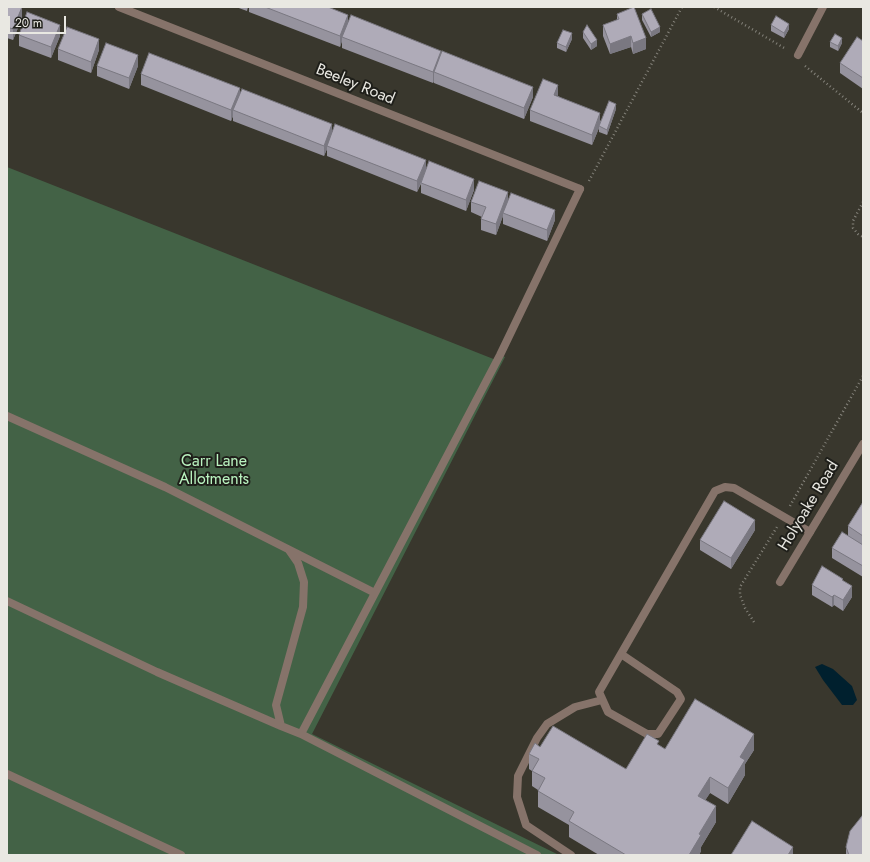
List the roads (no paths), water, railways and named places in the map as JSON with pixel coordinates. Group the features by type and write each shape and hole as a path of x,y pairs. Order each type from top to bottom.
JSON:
{"street":[{"name":"Beeley Road","path":"119,7 580,189 500,355 375,593"},
{"path":"799,54 823,7"},
{"path":"7,416 165,487 375,593 301,734"},
{"name":"Holyoake Road","path":"780,582 863,444"},
{"path":"621,654 677,692 681,699 658,734 647,734 608,712 599,692 621,654 715,492 725,487 734,488 810,532"},
{"path":"281,726 276,705 303,607 304,582 298,563 289,550"},
{"path":"7,601 157,672 301,734 537,855"},
{"path":"571,855 526,825 517,797 518,776 537,738 547,724 575,707 602,700"},
{"path":"7,774 181,855"}],"water":[{"path":"822,664 833,669 852,686 857,700 853,705 842,705 823,680 815,667"}],"park label":[{"name":"Carr Lane Allotments","path":"214,471"}]}
